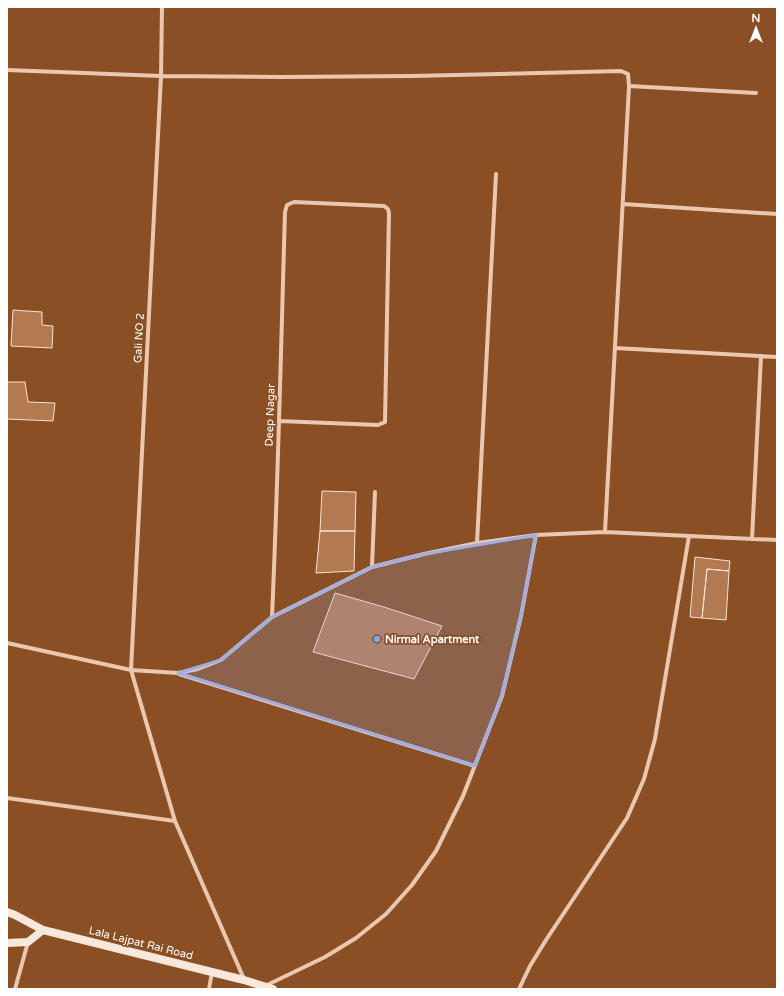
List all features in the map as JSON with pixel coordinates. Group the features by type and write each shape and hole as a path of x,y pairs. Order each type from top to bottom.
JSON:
{"street":[{"name":"Gali NO 2","path":"162,7 161,76 131,670 175,821 244,980"},
{"path":"7,70 161,76 405,76 621,71 628,74 629,86 605,532"},
{"path":"629,86 756,94"},
{"path":"477,543 496,174"},
{"name":"Deep Nagar","path":"272,617 286,212 287,205 294,202 384,206 388,209 389,213 385,422 378,424 279,421"},
{"path":"623,204 777,214"},
{"path":"615,348 777,357"},
{"path":"752,539 761,356"},
{"path":"372,567 375,492"},
{"path":"178,673 198,669 221,660 272,617 372,567 424,554 477,543 536,535 605,532 777,540"},
{"path":"264,986 326,957 356,938 386,914 412,886 436,851 463,796 502,696 521,616 536,535"},
{"path":"519,989 530,966 546,940 627,818 644,779 654,739 689,536"},
{"path":"7,643 131,670 178,673 475,766"},
{"path":"7,798 175,821"},
{"name":"Lala Lajpat Rai Road","path":"7,912 43,930 244,980 273,989"},
{"path":"15,989 28,942 43,930"},
{"path":"7,943 28,942"},
{"path":"209,989 212,972"}],"highlighted area":[{"path":"536,535 521,616 502,696 475,766 178,673 221,660 272,617 372,567 424,554"}],"building":[{"path":"13,310 42,312 42,325 53,326 52,348 11,346"},
{"path":"7,382 25,382 28,402 55,403 53,421 7,419"},
{"path":"322,491 356,492 355,531 320,531"},
{"path":"320,531 355,531 354,571 316,573"},
{"path":"695,557 730,561 729,571 707,569 702,618 690,617"},
{"path":"707,569 729,571 726,620 702,618"},
{"name":"Nirmal Apartment","path":"335,593 442,626 414,679 313,652"}],"place":[{"name":"Nirmal Apartment","path":"377,639"}]}
